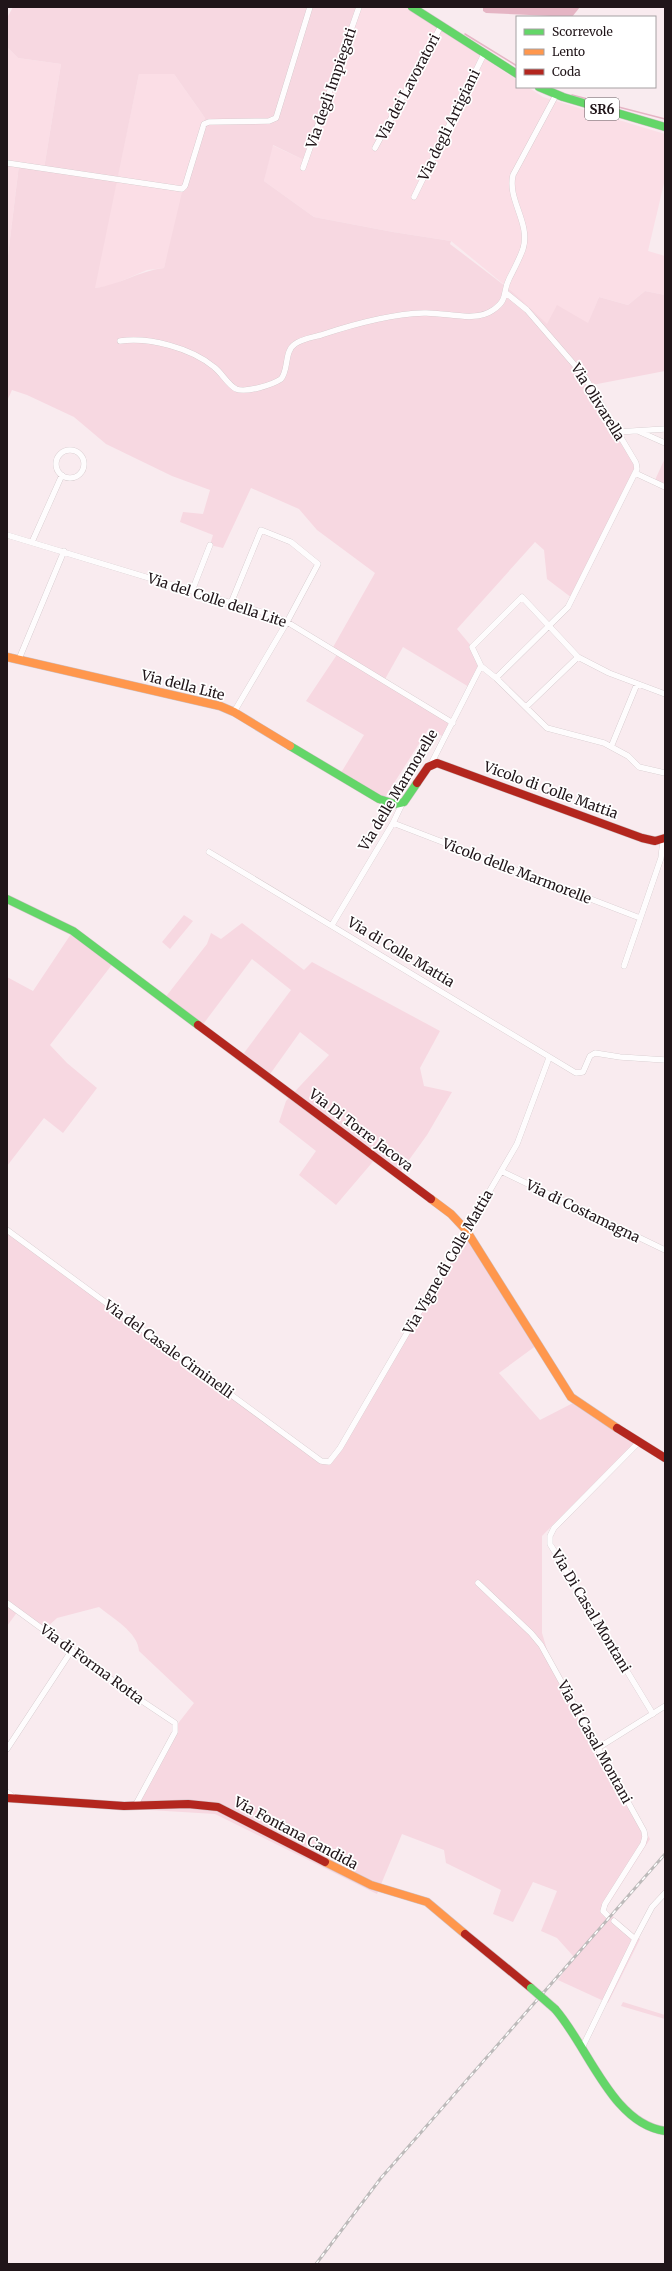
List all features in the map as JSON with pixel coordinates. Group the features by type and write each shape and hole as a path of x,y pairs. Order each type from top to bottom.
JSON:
{"street":[{"path":"7,163 182,189 185,186 204,124 209,122 269,121 276,118 310,7"},
{"name":"Via degli Impiegati","path":"304,168 359,7"},
{"path":"412,7 516,73"},
{"name":"Via dei Lavoratori","path":"375,148 441,26"},
{"name":"Via degli Artigiani","path":"414,196 484,54"},
{"name":"SR6","path":"541,88 556,95 665,127"},
{"path":"120,341 140,340 185,352 212,365 235,388 244,390 281,380 285,373 291,348 298,342 359,324 402,315 432,312 482,315 495,308 506,293 508,282 520,256 525,235 512,190 513,175 556,95"},
{"name":"Via Olivarella","path":"506,293 527,310 572,360 585,377 636,463 635,473"},
{"path":"617,432 665,429"},
{"path":"636,430 665,443"},
{"path":"65,450 78,452 84,463 82,472 75,477 62,475 56,464 58,456 65,450"},
{"path":"496,678 568,607 577,585 635,473 665,487"},
{"path":"32,542 62,475"},
{"path":"231,603 260,530 291,542 318,564 287,622 234,712"},
{"name":"Via del Colle della Lite","path":"7,535 268,614 287,622 453,723"},
{"path":"192,591 210,545"},
{"path":"19,659 64,551"},
{"path":"665,694 609,673 578,657 522,597 472,647 480,666 496,678 547,728 604,743 628,756 639,767 665,772"},
{"name":"Via della Lite","path":"7,657 186,697 234,712 379,799 396,805 402,804"},
{"path":"526,707 578,657"},
{"name":"Via delle Marmorelle","path":"332,925 393,823 402,804 431,764 453,723 480,666"},
{"path":"611,747 637,684"},
{"name":"Vicolo di Colle Mattia","path":"431,764 434,762 451,766 642,838 655,841 664,839"},
{"name":"Vicolo delle Marmorelle","path":"393,823 640,918"},
{"path":"624,966 661,858 664,839"},
{"name":"Via di Colle Mattia","path":"209,852 332,925 549,1058 580,1073 590,1056 595,1053 620,1057 665,1060"},
{"name":"Via Di Torre Jacova","path":"7,899 73,931 451,1214 466,1230 570,1396 576,1402 665,1458"},
{"name":"Via Vigne di Colle Mattia","path":"333,1459 519,1140 549,1058"},
{"name":"Via di Costamagna","path":"501,1171 665,1250"},
{"name":"Via del Casale Ciminelli","path":"7,1230 321,1461 328,1463 333,1459"},
{"name":"Via Di Casal Montani","path":"639,1442 554,1528 549,1540 653,1714"},
{"name":"Via di Casal Montani","path":"478,1583 538,1641 643,1829 645,1837 605,1904 603,1911 608,1916"},
{"name":"Via di Forma Rotta","path":"7,1603 127,1691 172,1721 176,1726 135,1806"},
{"path":"7,1749 72,1650"},
{"path":"598,1748 665,1706"},
{"path":"7,1792 17,1800"},
{"name":"Via Fontana Candida","path":"7,1798 17,1800 135,1806 188,1804 212,1806 228,1810 363,1882 427,1902 500,1964 572,2029 611,2091 631,2116 646,2127 665,2131"},
{"path":"583,2046 652,1907 665,1893"},
{"path":"614,1921 635,1939"}],"shaded area":[{"path":"13,7 359,7 306,161 273,145 264,181 314,217 451,241 450,244 513,292 547,324 557,305 588,323 599,297 628,305 645,291 665,295 665,371 592,385 636,463 635,473 572,598 547,579 544,550 535,542 457,629 472,647 481,666 469,687 403,647 384,681 453,723 445,738 429,728 382,802 339,776 364,735 306,701 338,653 332,649 375,573 317,530 299,509 251,488 223,548 210,545 213,535 180,522 183,512 203,514 210,490 172,476 106,444 74,417 27,395 12,390 7,401 7,264 19,165 44,169 61,64 18,58 7,47 7,18","holes":["139,74 174,74 205,118 183,188 164,268 95,288"]},
{"path":"361,7 406,7 516,79 516,88 530,88 543,97 665,134 665,179 648,251 665,256 665,295 645,291 628,305 599,297 588,324 547,325 513,292 451,241 314,217 264,181 272,145 306,161"},
{"path":"483,7 580,7 573,16 486,13 483,11"},
{"path":"7,47 18,58 61,64 44,169 19,165 7,264"},
{"path":"139,74 174,74 205,118 164,268 147,270 110,286 94,288"},
{"path":"665,458 665,485 655,480"},
{"path":"184,915 193,921 170,949 162,942"},
{"path":"242,923 304,970 312,962 440,1031 420,1068 424,1086 452,1092 427,1135 401,1171 376,1158 336,1205 299,1175 316,1151 279,1122 286,1101 329,1055 300,1032 268,1077 244,1053 291,990 252,959 201,1027 164,999 207,944 211,933 221,939"},
{"path":"73,931 114,962 50,1045 67,1063 97,1088 63,1133 44,1118 7,1166 7,977 33,991"},
{"path":"7,1230 321,1461 333,1459 466,1230 537,1345 499,1373 540,1420 573,1403 636,1441 542,1536 542,1633 548,1653 650,1839 605,1910 640,1939 608,2003 558,1980 574,1957 557,1938 541,1931 557,1891 533,1882 513,1922 493,1914 501,1890 446,1863 444,1850 402,1834 377,1894 215,1814 133,1809 176,1726 194,1703 139,1651 138,1644 124,1626 99,1607 57,1618 44,1630 18,1611 7,1626"},
{"path":"623,2002 665,2015 665,2019 621,2006"}],"waterway":[{"path":"465,34 516,65"},
{"path":"572,95 665,119"}],"railway":[{"path":"316,2264 381,2178 665,1854"}],"traffic: fast":[{"path":"412,7 516,73"},
{"path":"541,88 563,97 665,127"},
{"path":"290,746 379,799 395,804 404,802 417,783"},
{"path":"7,899 73,931 198,1025"},
{"path":"531,1988 555,2009"},
{"path":"555,2009 567,2025 602,2081 616,2099 630,2114 646,2125 665,2131"}],"traffic: slow":[{"path":"7,657 220,706 234,712 290,746"},
{"path":"431,1199 451,1214 466,1230 571,1397 617,1428"},
{"path":"325,1862 371,1885 427,1902 465,1934"}],"traffic: jam":[{"path":"417,783 428,767 437,763 642,838 655,841 665,838"},
{"path":"198,1025 431,1199"},
{"path":"617,1428 665,1458"},
{"path":"7,1798 124,1806 188,1804 218,1807 325,1862"},
{"path":"465,1934 531,1988"}]}
